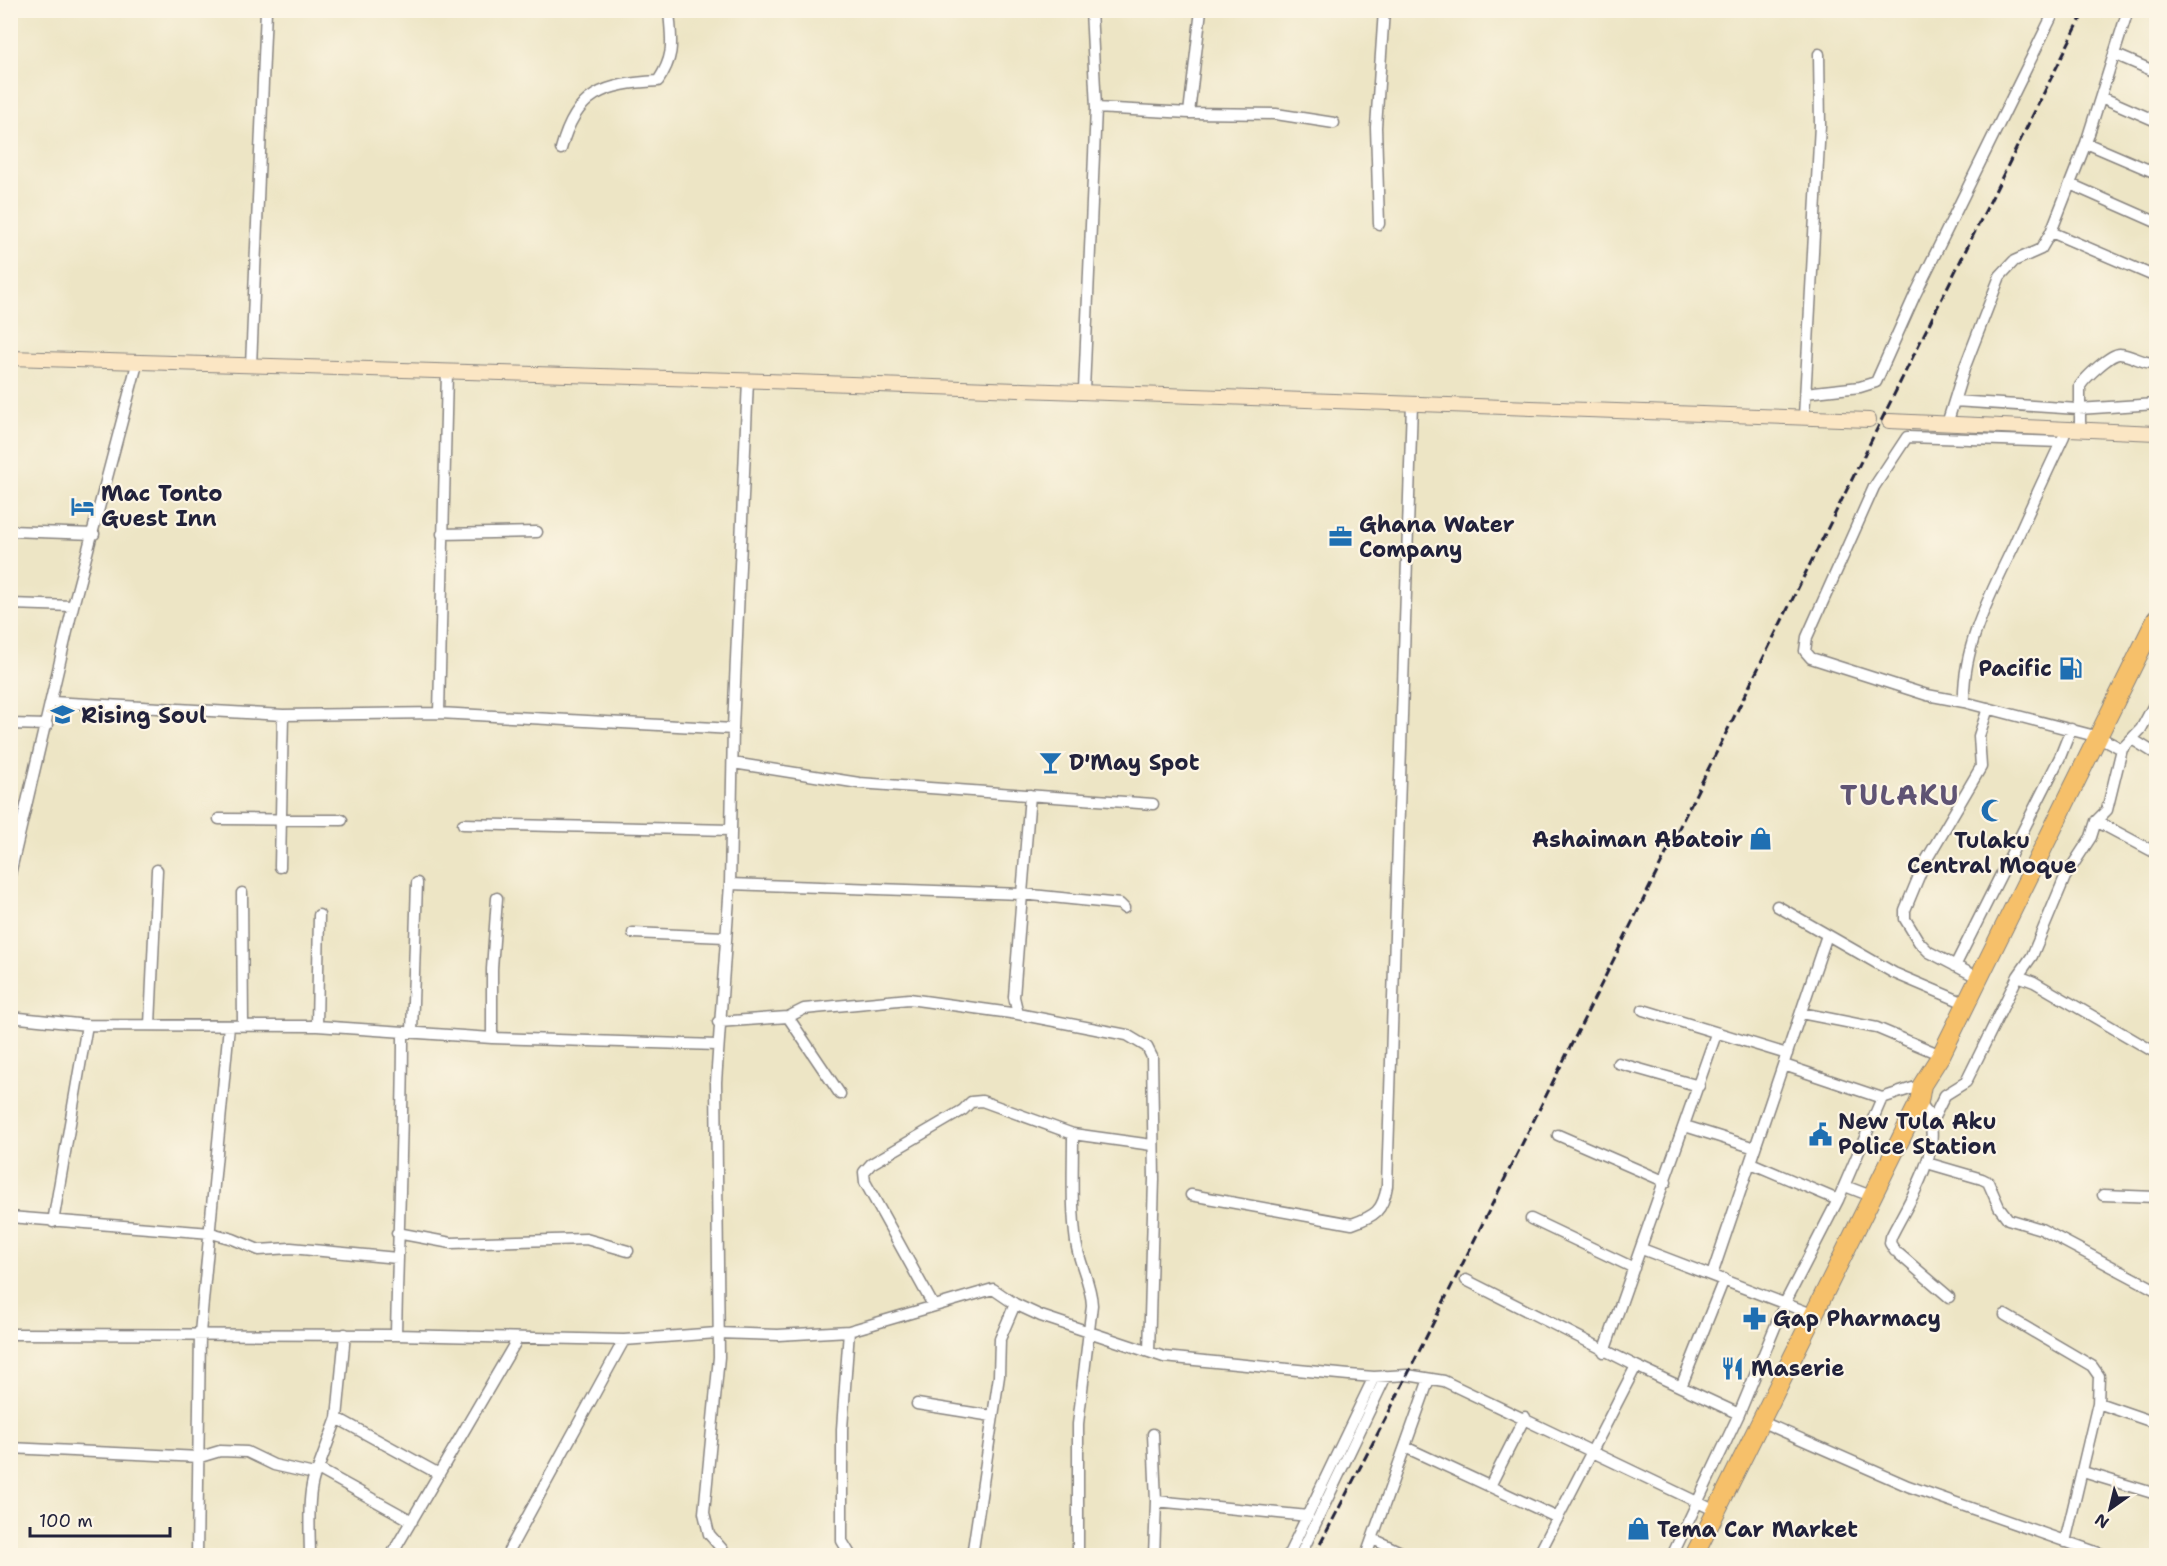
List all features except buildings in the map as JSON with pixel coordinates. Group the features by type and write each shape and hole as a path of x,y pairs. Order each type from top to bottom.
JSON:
{"highway":[{"path":"1694,1556 1871,1196 1871,1178 1895,1120 1907,1099 1921,1094 2157,619"}],"street":[{"path":"251,366 266,10"},
{"path":"561,149 568,123 595,92 619,83 658,81 670,61 672,39 669,10"},
{"path":"1084,390 1096,108 1091,10"},
{"path":"1189,113 1201,10"},
{"path":"1379,224 1376,127 1384,10"},
{"path":"1805,393 1860,387 1876,382 1914,297 2055,10"},
{"path":"1947,424 2000,276 2014,261 2041,249 2050,232 2086,143 2128,10"},
{"path":"1804,417 1820,125 1819,54"},
{"path":"2114,54 2156,72"},
{"path":"2101,96 2157,121"},
{"path":"1096,108 1189,113 1276,114 1334,123"},
{"path":"2086,143 2157,173"},
{"path":"2070,184 2157,222"},
{"path":"2050,232 2157,277"},
{"path":"1964,702 1969,661 1982,612 2069,434 2079,409 2083,382 2113,355 2121,354 2137,361 2157,363"},
{"path":"10,358 748,380 890,387 1084,390 1869,420"},
{"path":"10,874 74,606 136,363"},
{"path":"439,713 447,372"},
{"path":"728,1556 709,1534 704,1513 719,1357 714,1142 718,1022 730,884 733,729 748,380"},
{"path":"1954,401 2079,409 2157,404"},
{"path":"1191,1195 1352,1224 1375,1216 1384,1204 1389,1151 1412,403"},
{"path":"1889,421 2069,434"},
{"path":"2122,749 2099,737 2071,729 1927,695 1811,658 1805,651 1807,637 1874,487 1907,436 2156,433"},
{"path":"10,531 94,534"},
{"path":"442,534 537,532"},
{"path":"10,604 74,606"},
{"path":"1931,1123 1945,1095 1966,1082 2018,976 2032,956 2065,877 2091,837 2096,821 2107,810 2122,749 2149,717 2157,701"},
{"path":"52,702 283,715 439,713 733,729"},
{"path":"1979,978 1929,952 1919,942 1905,920 1905,910 1924,864 1981,767 1979,736 1988,708"},
{"path":"280,867 283,715"},
{"path":"10,724 46,725"},
{"path":"1955,966 2039,800 2071,729"},
{"path":"2132,739 2157,754"},
{"path":"733,763 859,783 1153,804"},
{"path":"1018,1014 1014,997 1030,795"},
{"path":"219,819 342,820"},
{"path":"2096,821 2157,852"},
{"path":"10,824 22,824"},
{"path":"463,824 731,830"},
{"path":"150,1025 157,870"},
{"path":"396,1335 397,1233 417,883"},
{"path":"730,884 1022,894 1120,904 1124,908"},
{"path":"242,892 243,1025"},
{"path":"492,1038 492,969 497,898"},
{"path":"1778,906 1894,973 1966,1004"},
{"path":"317,1026 319,915"},
{"path":"633,933 725,937"},
{"path":"1712,1275 1827,935"},
{"path":"2018,976 2034,982 2157,1053"},
{"path":"718,1022 788,1017 804,1009 909,999 1018,1014 1128,1035 1147,1047 1152,1057 1149,1352"},
{"path":"1643,1010 1716,1034 1882,1098 1921,1094 1931,1123 1932,1141 1927,1163 1890,1243 1897,1252 1949,1297"},
{"path":"1801,1013 1877,1028 1941,1055"},
{"path":"10,1017 87,1025 317,1026 492,1038 717,1045"},
{"path":"788,1017 840,1094"},
{"path":"53,1222 87,1025"},
{"path":"197,1556 200,1333 229,1026"},
{"path":"1604,1352 1666,1182 1716,1034"},
{"path":"1618,1063 1699,1086"},
{"path":"1672,1556 1739,1414 1785,1303 1845,1186 1882,1098"},
{"path":"933,1305 865,1182 864,1172 872,1164 963,1110 971,1102 982,1101 1073,1134 1152,1145"},
{"path":"1685,1126 1755,1148"},
{"path":"1073,1134 1072,1193 1076,1243 1091,1294 1078,1424 1078,1556"},
{"path":"1558,1135 1666,1182"},
{"path":"1751,1163 1838,1200"},
{"path":"1927,1163 1988,1182 1999,1207 2008,1218 2041,1229 2157,1290"},
{"path":"1845,1186 1871,1196"},
{"path":"2103,1195 2157,1197"},
{"path":"10,1217 211,1233 259,1250 291,1248 397,1258"},
{"path":"1531,1219 1634,1268"},
{"path":"397,1233 451,1243 586,1239 628,1251"},
{"path":"1642,1249 1812,1314"},
{"path":"1466,1280 1604,1352 1739,1414"},
{"path":"1681,1387 1724,1280"},
{"path":"10,1334 345,1334 624,1340 717,1333 778,1335 849,1331 993,1289 1016,1304 1088,1332 1149,1352 1180,1359 1374,1377 1407,1375 1454,1384 1716,1510"},
{"path":"972,1556 999,1376 1000,1339 1016,1304"},
{"path":"2005,1315 2092,1366 2100,1376 2098,1403 2066,1542"},
{"path":"849,1331 842,1429 842,1540 851,1556"},
{"path":"310,1556 316,1472 337,1418 345,1334"},
{"path":"392,1556 518,1338"},
{"path":"506,1556 624,1340"},
{"path":"1538,1556 1636,1366"},
{"path":"1300,1556 1386,1376"},
{"path":"1288,1556 1374,1377"},
{"path":"1366,1556 1429,1379"},
{"path":"2098,1403 2157,1423"},
{"path":"917,1404 992,1416"},
{"path":"337,1418 439,1474"},
{"path":"1490,1486 1525,1418"},
{"path":"1761,1421 1908,1485 2107,1556"},
{"path":"1153,1434 1156,1501 1154,1556"},
{"path":"1405,1447 1558,1518"},
{"path":"10,1448 200,1457 220,1451 247,1452 274,1465 316,1472 412,1521"},
{"path":"2083,1472 2157,1494"},
{"path":"1156,1501 1308,1516"},
{"path":"1373,1539 1409,1556"},
{"path":"10,1552 56,1556"}],"railway":[{"path":"1314,1556 1390,1410 2085,10"}],"place":[{"name":"Mac Tonto Guest Inn","path":"83,506"},
{"name":"Ghana Water Company","path":"1341,537"},
{"name":"Pacific","path":"2070,668"},
{"name":"Rising Soul","path":"63,715"},
{"name":"D'May Spot","path":"1051,762"},
{"name":"Tulaku Central Moque","path":"1992,811"},
{"name":"Ashaiman Abatoir","path":"1761,839"},
{"name":"New Tula Aku Police Station","path":"1820,1134"},
{"name":"Gap Pharmacy","path":"1755,1318"},
{"name":"Maserie","path":"1733,1368"},
{"name":"Tema Car Market","path":"1639,1529"}],"district":[{"name":"TULAKU","path":"1900,795"}]}
